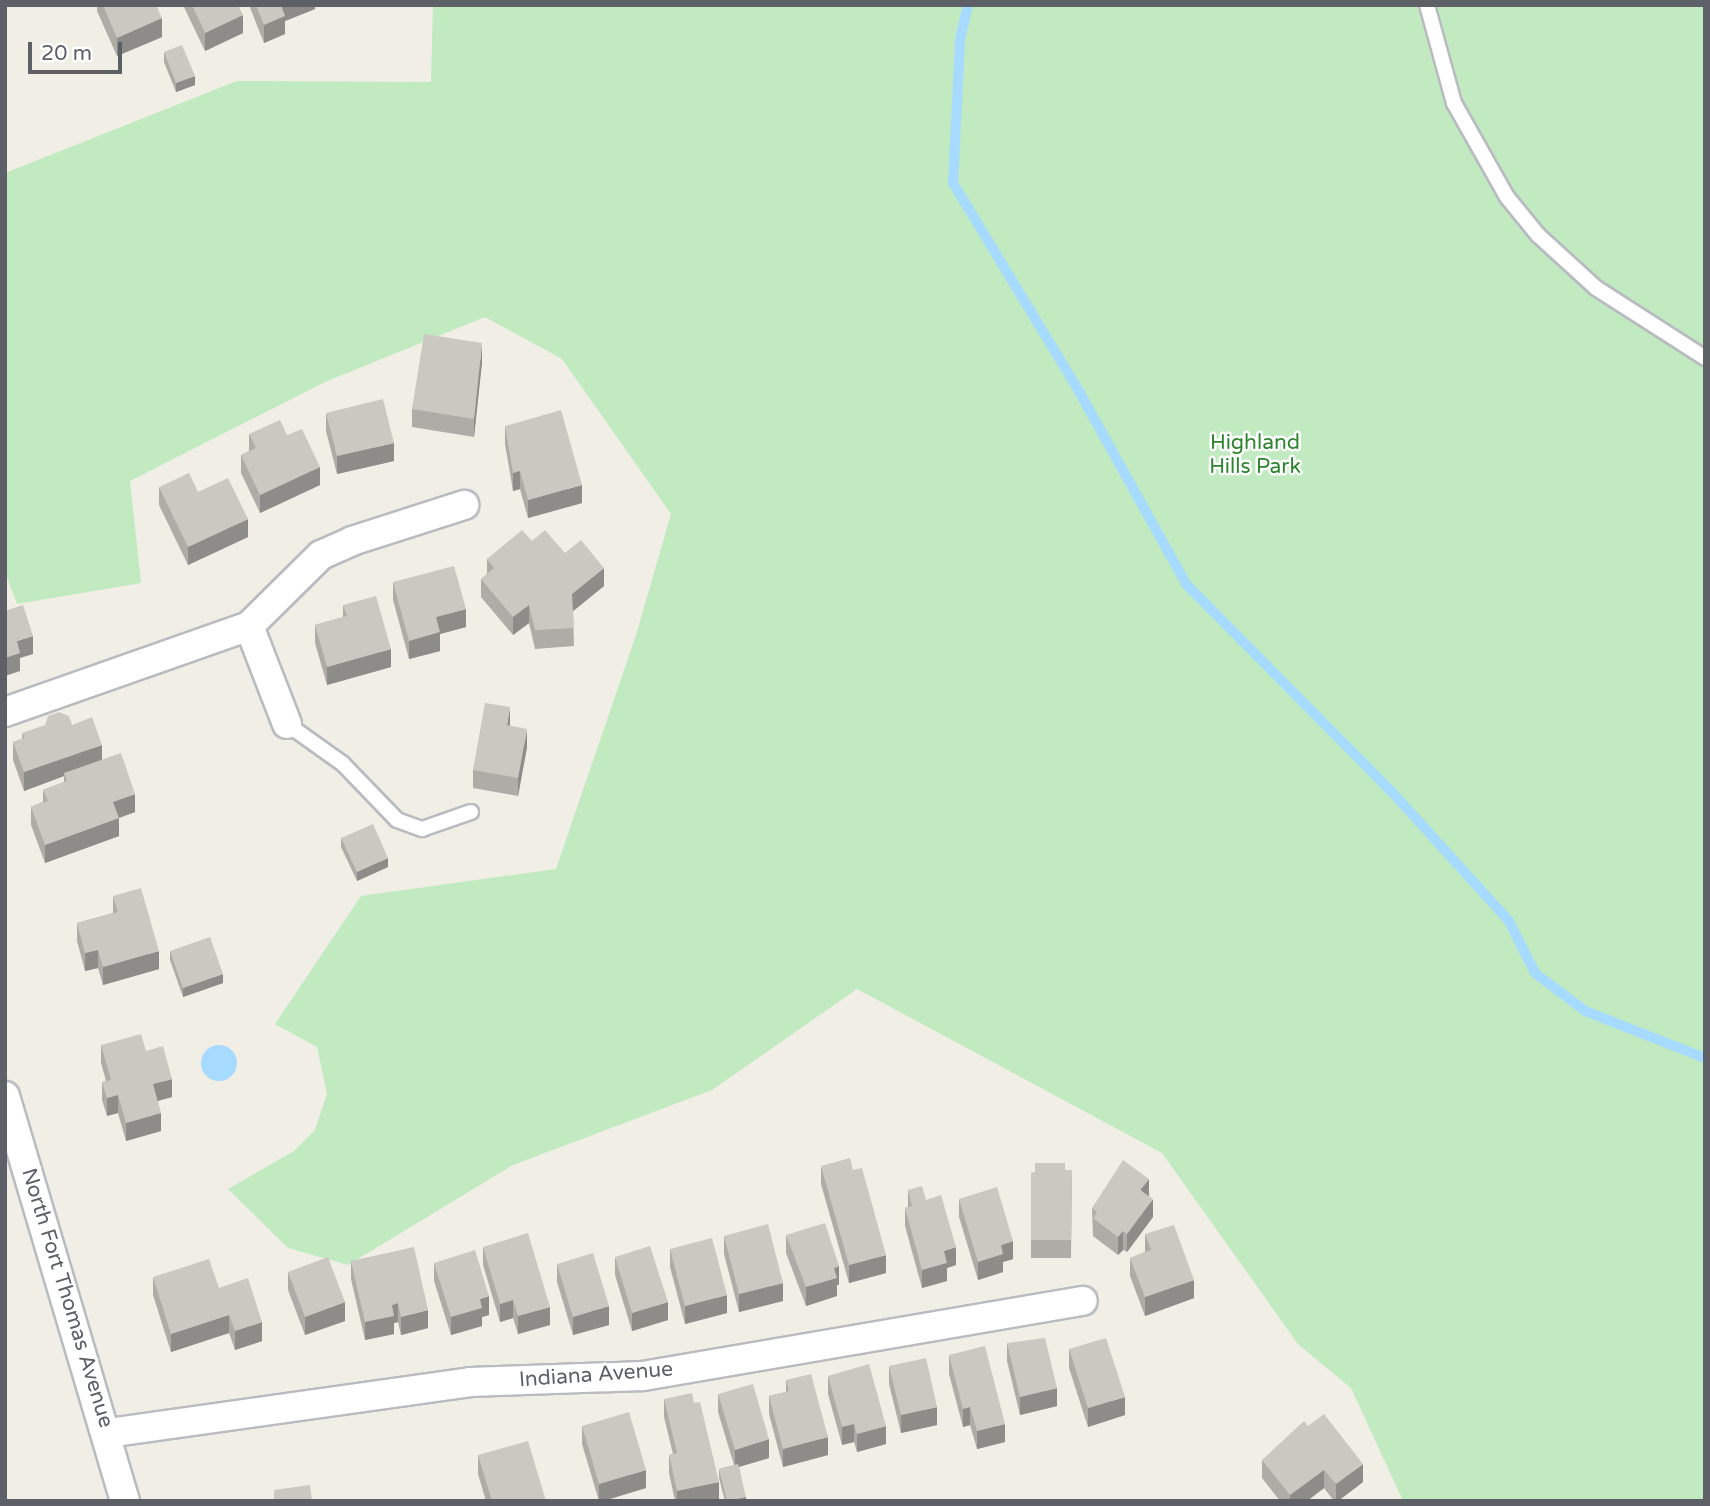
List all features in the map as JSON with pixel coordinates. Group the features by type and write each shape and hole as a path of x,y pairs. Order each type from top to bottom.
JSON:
{"street":[{"path":"5,712 249,626 321,555 356,539 464,505"},
{"path":"249,626 287,724"},
{"name":"North Fort Thomas Avenue","path":"5,1096 125,1501"},
{"name":"Indiana Avenue","path":"107,1433 470,1382 643,1376 1083,1301"}],"lane":[{"path":"1427,5 1454,103 1507,197 1538,235 1595,288 1705,358"},
{"path":"287,724 343,764 397,820 422,829 471,812"}],"green space":[{"name":"Highland Hills Park","path":"433,5 1705,5 1705,1501 1403,1501 1351,1388 1298,1344 1162,1153 857,989 712,1090 513,1165 348,1265 288,1248 228,1189 294,1151 315,1130 327,1094 317,1047 275,1024 361,896 556,869 636,635 671,514 562,359 485,317 325,382 130,481 141,583 17,604 5,572 5,173 237,81 431,82"}],"water":[{"path":"219,1045 232,1050 237,1063 232,1076 219,1081 206,1076 201,1063 206,1050"}],"building":[{"path":"103,5 156,5 162,18 117,38"},
{"path":"192,5 238,5 243,15 205,33"},
{"path":"256,5 281,5 285,16 264,25"},
{"path":"182,45 195,76 176,83 164,52"},
{"path":"424,334 482,343 474,419 412,409"},
{"path":"383,399 394,443 337,456 326,413"},
{"path":"561,410 582,485 528,500 520,471 513,473 505,426"},
{"path":"280,420 287,435 302,429 320,467 260,495 241,455 256,448 249,434"},
{"path":"189,473 198,492 228,478 248,519 188,547 159,487"},
{"path":"522,530 532,541 545,530 565,553 581,540 604,568 572,594 574,628 535,630 529,605 513,617 481,579 494,568 487,559"},
{"path":"454,566 466,609 436,617 440,632 409,641 393,582"},
{"path":"376,596 391,649 327,667 315,625 347,616 343,605"},
{"path":"23,605 33,636 17,641 20,653 5,658 5,611"},
{"path":"485,703 510,707 507,725 527,729 518,778 473,770"},
{"path":"59,712 69,716 72,725 92,717 102,745 24,772 13,742 24,738 22,733 45,725 48,716"},
{"path":"121,753 135,794 113,802 119,818 45,845 31,807 48,801 43,790 67,781 64,773"},
{"path":"373,824 388,858 357,872 341,838"},
{"path":"141,888 159,951 103,967 98,950 85,953 77,923 118,912 113,896"},
{"path":"210,937 223,974 183,988 170,951"},
{"path":"141,1034 146,1051 163,1046 172,1079 153,1084 161,1113 126,1123 118,1095 107,1098 102,1082 111,1080 101,1045"},
{"path":"850,1158 853,1170 862,1168 886,1255 849,1265 821,1166"},
{"path":"1123,1160 1149,1179 1140,1190 1153,1199 1127,1234 1123,1231 1118,1237 1093,1218 1097,1212 1092,1208"},
{"path":"1035,1163 1065,1163 1065,1170 1072,1170 1071,1240 1031,1240 1031,1173 1035,1172"},
{"path":"922,1186 926,1200 941,1195 956,1247 944,1251 947,1263 922,1270 905,1208 912,1206 908,1190"},
{"path":"997,1187 1013,1241 1001,1245 1003,1254 978,1262 959,1199"},
{"path":"825,1223 839,1266 834,1268 837,1278 806,1287 786,1235"},
{"path":"768,1224 783,1283 739,1294 724,1236"},
{"path":"1174,1225 1194,1280 1145,1297 1130,1258 1151,1250 1145,1234"},
{"path":"528,1233 550,1307 518,1316 513,1300 500,1304 483,1247"},
{"path":"712,1238 727,1295 685,1306 670,1249"},
{"path":"650,1246 668,1302 632,1313 615,1257"},
{"path":"414,1247 428,1310 401,1317 398,1303 392,1305 394,1316 365,1322 351,1261"},
{"path":"475,1250 489,1296 480,1299 482,1308 451,1317 434,1263"},
{"path":"593,1253 609,1306 573,1317 557,1264"},
{"path":"328,1257 345,1302 305,1317 288,1272"},
{"path":"209,1259 219,1288 248,1278 262,1322 235,1331 229,1315 171,1334 153,1277"},
{"path":"1045,1338 1057,1388 1020,1397 1007,1343"},
{"path":"1106,1338 1125,1397 1088,1408 1069,1349"},
{"path":"985,1346 1005,1424 977,1431 970,1407 963,1409 949,1355"},
{"path":"926,1358 937,1407 901,1415 889,1366"},
{"path":"869,1364 886,1426 857,1434 854,1424 842,1427 828,1376"},
{"path":"811,1374 828,1437 783,1449 769,1396 789,1391 786,1380"},
{"path":"753,1384 769,1439 735,1450 718,1394"},
{"path":"692,1393 694,1403 700,1402 719,1482 677,1491 669,1455 677,1453 664,1399"},
{"path":"629,1412 646,1470 599,1484 582,1426"},
{"path":"1324,1414 1363,1464 1336,1484 1324,1470 1290,1495 1262,1460 1304,1421 1308,1426"},
{"path":"528,1441 546,1501 492,1501 478,1455"},
{"path":"738,1464 746,1497 727,1501 719,1469"},
{"path":"310,1485 312,1501 273,1501 274,1490"}],"waterway":[{"path":"968,5 960,41 953,183 1076,386 1186,584 1392,792 1509,921 1535,973 1585,1011 1705,1058"}]}
